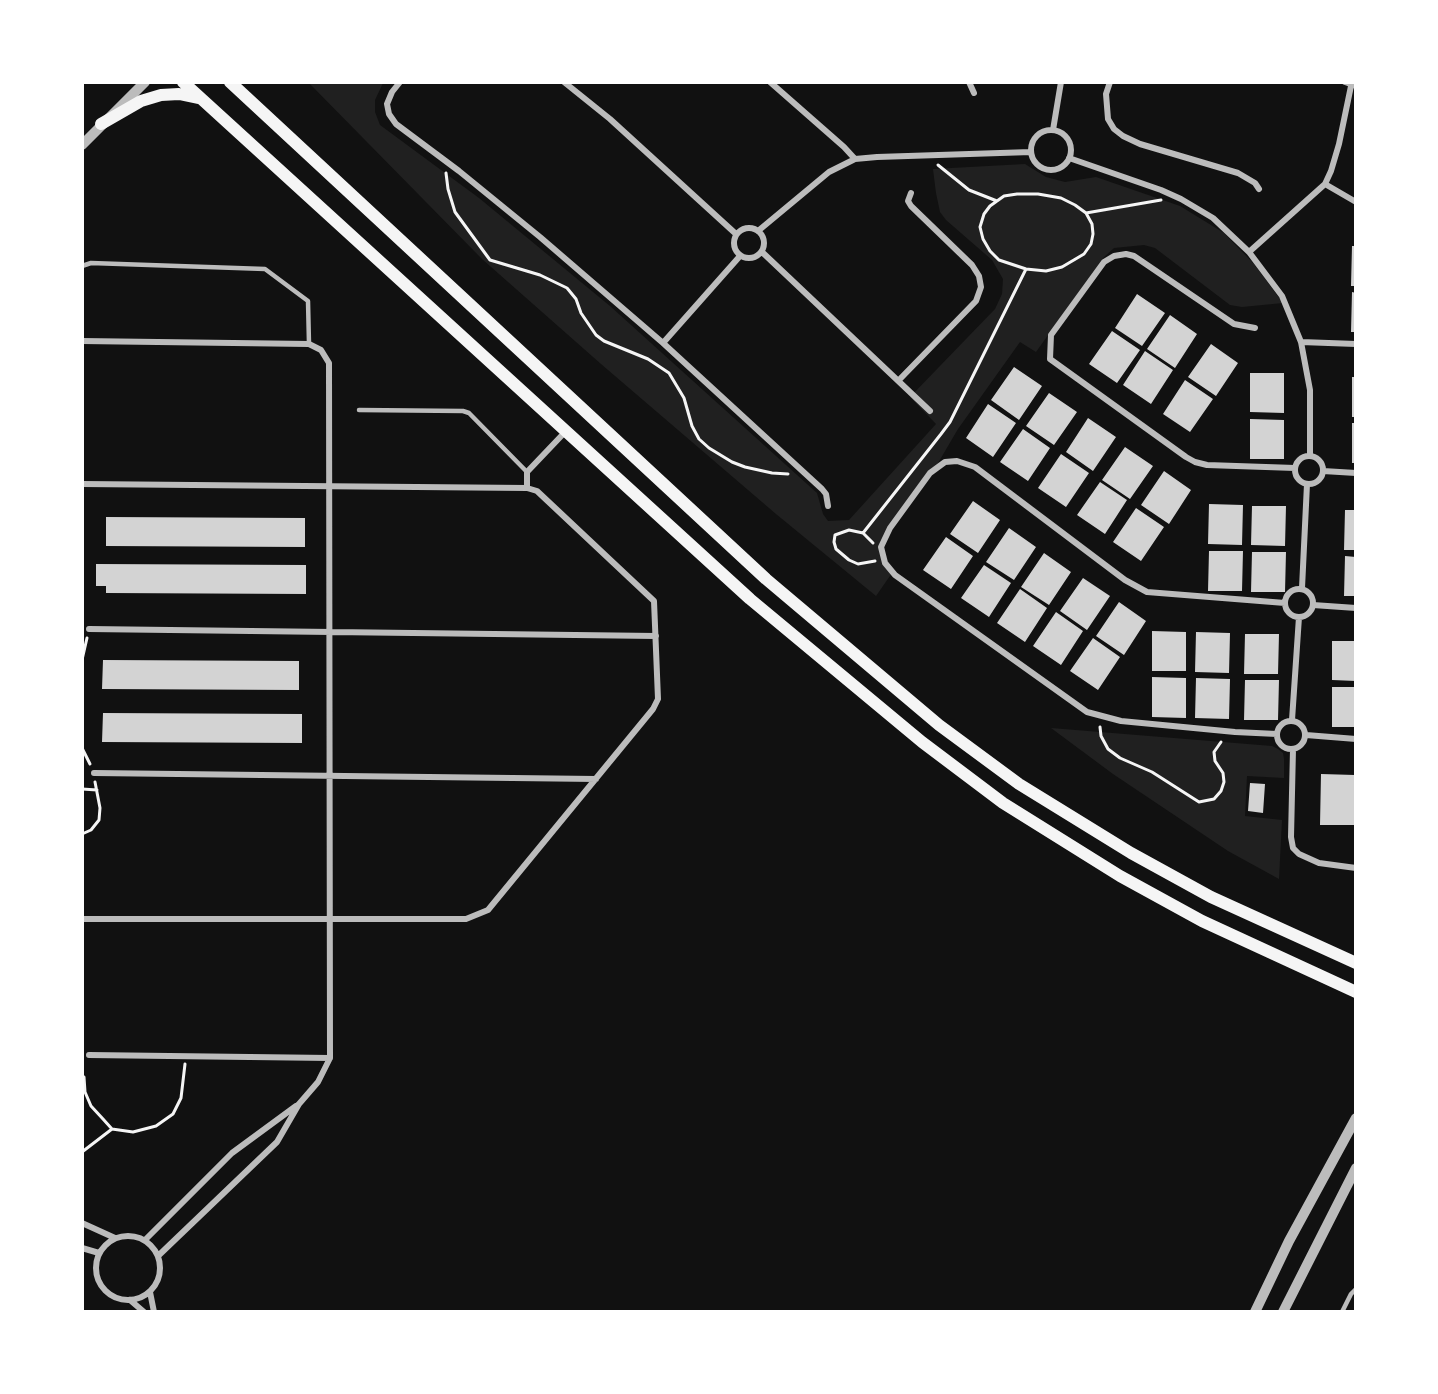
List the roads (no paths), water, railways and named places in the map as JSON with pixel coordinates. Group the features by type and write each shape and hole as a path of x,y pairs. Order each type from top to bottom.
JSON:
{"main road":[{"path":"183,82 750,599 922,742 1003,803 1120,876 1202,921 1356,992"},
{"path":"230,82 766,579 939,725 1019,784 1131,854 1211,897 1356,963"},
{"path":"102,124 141,101 161,94 179,94 202,99"}],"street":[{"path":"82,145 145,82"},
{"path":"400,82 388,98 387,109 404,131 540,237 663,343 803,471 826,494 828,506"},
{"path":"564,82 610,119 736,234"},
{"path":"770,82 855,159"},
{"path":"969,82 974,93"},
{"path":"1053,130 1061,82"},
{"path":"1110,82 1106,94 1108,119 1114,129 1123,136 1140,144 1238,172 1255,183 1259,189"},
{"path":"1250,252 1325,184 1339,144 1351,85"},
{"path":"1053,130 1068,140 1070,146 1069,158 1062,166 1051,170 1040,166 1032,158 1031,152 1032,142 1038,134 1053,130"},
{"path":"758,231 829,172 855,159 1031,152"},
{"path":"1069,158 1124,176 1181,199 1213,218 1250,252 1282,296 1301,342 1310,390 1310,456"},
{"path":"1325,184 1356,202"},
{"path":"899,380 976,301 981,287 980,276 972,265 911,206 908,201 911,193"},
{"path":"746,228 758,231 764,241 762,252 751,259 740,256 733,246 736,234 746,228"},
{"path":"762,252 930,411"},
{"path":"1255,328 1234,324 1134,256 1126,254 1114,256 1104,262 1051,335 1050,359 1195,462 1206,465 1295,468"},
{"path":"663,343 740,256"},
{"path":"82,341 309,344 321,350 329,363 330,1059 318,1082 299,1104 278,1142 158,1256"},
{"path":"1301,342 1356,344"},
{"path":"527,488 527,472 566,431"},
{"path":"1307,484 1298,478 1295,468 1300,459 1310,456 1320,461 1323,471"},
{"path":"1277,734 1121,721 1088,712 901,580 885,563 881,547 890,528 930,473 939,465 951,461 963,462 975,466 1125,580 1147,592 1285,603"},
{"path":"1307,484 1317,480 1323,471"},
{"path":"1323,471 1356,474"},
{"path":"82,484 527,488 537,491 654,601 658,699 653,709 488,910 466,919 82,919"},
{"path":"1302,588 1307,484"},
{"path":"1302,588 1311,595 1313,606 1308,614 1299,617 1289,613 1285,603 1288,593 1302,588"},
{"path":"1313,606 1356,608"},
{"path":"1292,720 1299,617"},
{"path":"89,629 656,636"},
{"path":"1292,720 1303,727 1306,735 1302,744 1288,749 1280,743 1277,734 1283,723 1292,720"},
{"path":"1306,735 1356,739"},
{"path":"1293,749 1291,837 1293,848 1299,855 1319,863 1356,868"},
{"path":"94,773 596,779"},
{"path":"89,1055 330,1059"},
{"path":"145,1240 232,1153 299,1104"},
{"path":"1254,1311 1356,1118"},
{"path":"1282,1311 1356,1168"},
{"path":"82,1223 114,1238"},
{"path":"135,1236 145,1240 158,1256 160,1275 150,1292 141,1298 118,1299 108,1294 100,1286 95,1264 105,1244 114,1238 135,1236"},
{"path":"82,1248 99,1253"},
{"path":"150,1292 154,1311"},
{"path":"130,1300 144,1311"}],"lane":[{"path":"82,266 91,263 265,269 308,301 309,344"},
{"path":"359,410 463,411 469,413 527,472"},
{"path":"1342,1311 1351,1293 1356,1289"}]}
